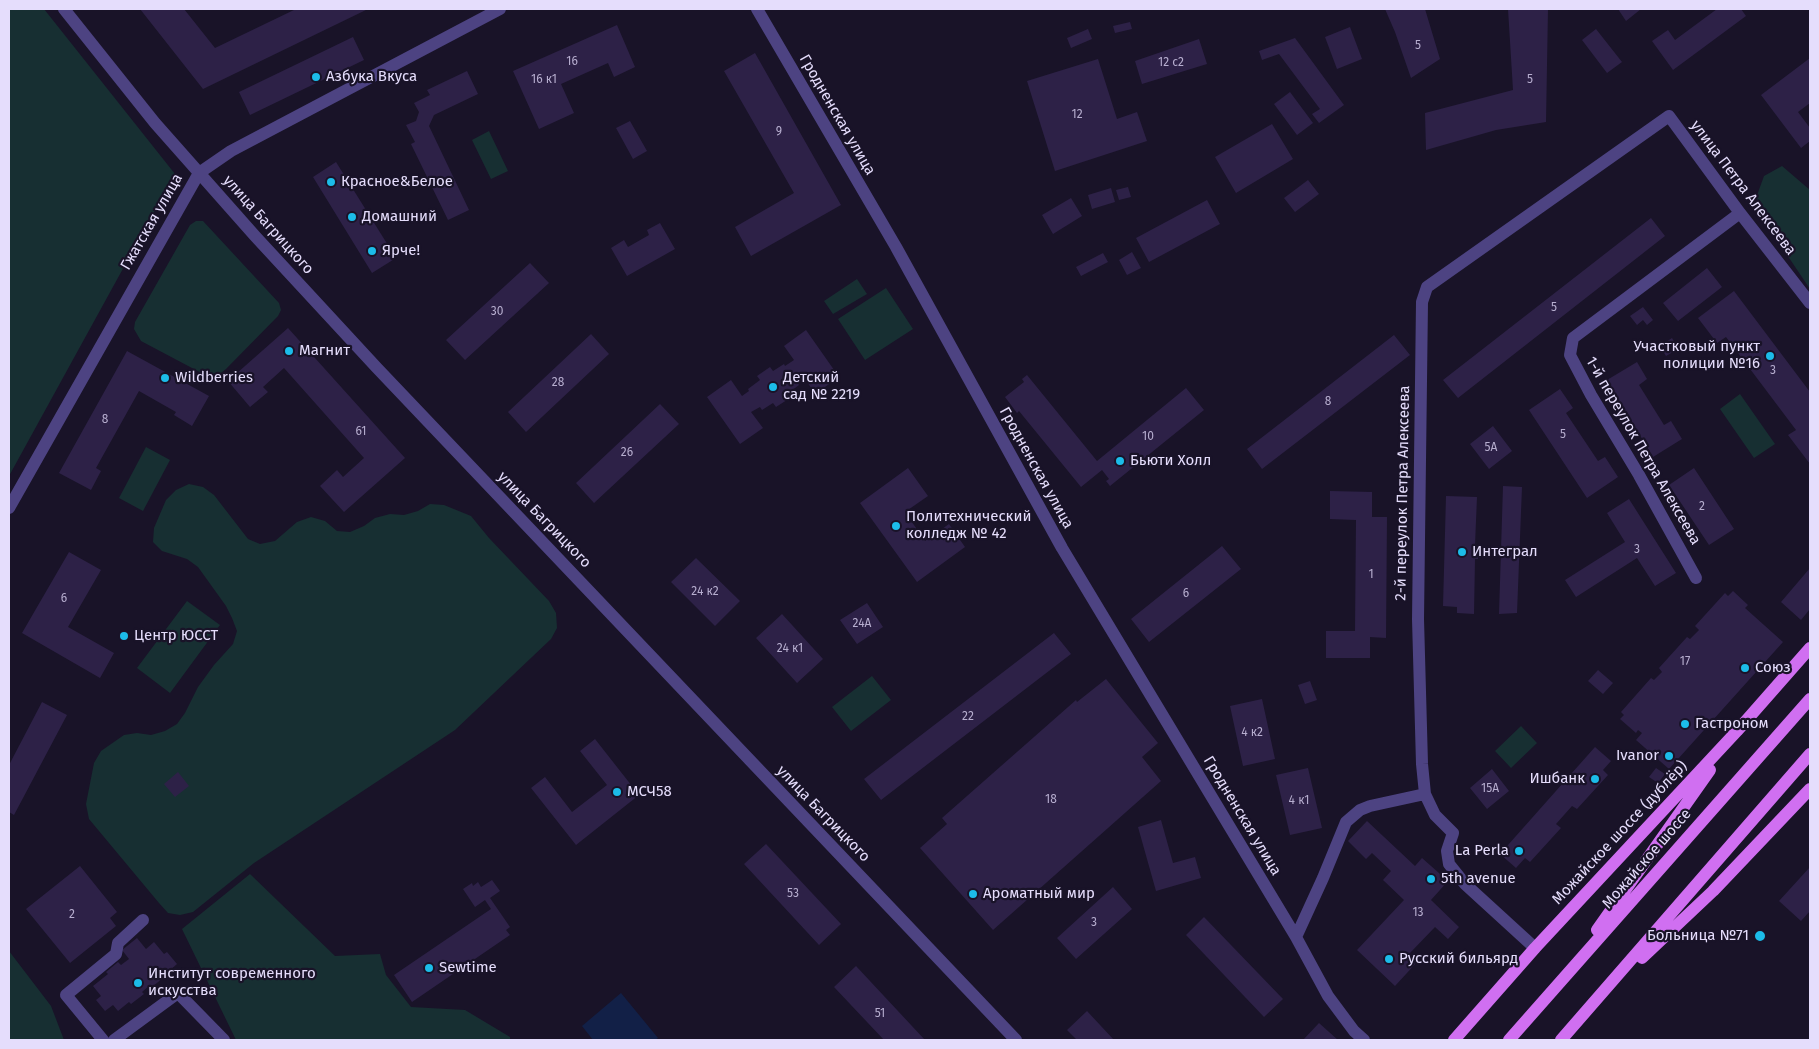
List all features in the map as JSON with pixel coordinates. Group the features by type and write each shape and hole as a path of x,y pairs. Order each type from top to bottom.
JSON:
{"main road":[{"name":"Можайское шоссе (дублёр)","path":"1454,1040 1535,948 1737,732 1810,648"},
{"name":"Можайское шоссе","path":"1509,1040 1810,699"},
{"path":"1560,982 1737,732"},
{"path":"1561,1040 1810,754"},
{"path":"1588,1010 1713,892 1810,789"}],"street":[{"name":"улица Багрицкого","path":"64,9 155,123 377,368 1016,1040"},
{"name":"Гжатская улица","path":"9,508 199,173 251,140 500,9"},
{"name":"Гродненская улица","path":"757,9 900,255 1062,548 1296,937 1328,996 1354,1031 1364,1040"},
{"name":"улица Петра Алексеева","path":"1669,116 1740,213 1810,303"},
{"name":"2-й переулок Петра Алексеева","path":"1535,948 1465,884 1449,864 1447,851 1453,833 1434,815 1425,794 1422,764 1418,619 1422,302 1428,287 1669,116"},
{"name":"1-й переулок Петра Алексеева","path":"1696,578 1570,355 1572,338 1740,213"},
{"path":"1296,937 1346,822 1360,810 1370,806 1425,794"},
{"path":"103,1040 66,995 116,954 118,943 143,920"},
{"path":"114,1040 178,993 224,1040"}],"green space":[{"path":"9,9 44,9 175,174 9,476"},
{"path":"489,131 508,171 491,179 472,140"},
{"path":"1782,166 1810,190 1810,289 1769,228 1756,198 1764,176"},
{"path":"196,221 203,221 279,303 281,310 278,316 226,369 209,377 141,341 134,329 135,322 190,225"},
{"path":"857,279 867,294 833,314 824,301"},
{"path":"886,288 913,329 865,360 838,319"},
{"path":"1740,394 1775,444 1754,458 1720,409"},
{"path":"146,447 170,460 143,511 119,498"},
{"path":"189,484 203,487 214,495 248,539 260,544 275,541 297,522 311,517 325,521 337,531 350,532 364,526 375,518 390,514 404,515 418,511 430,504 444,505 471,516 489,538 549,601 556,613 557,628 551,639 455,730 254,863 193,912 180,915 168,913 159,903 89,819 86,804 94,763 101,751 124,735 137,733 151,735 165,731 177,724 185,713 198,687 233,644 237,631 232,618 226,606 198,567 187,559 162,551 153,542 154,528 166,500 176,490"},
{"path":"187,601 220,625 170,693 137,668"},
{"path":"872,676 891,700 851,731 832,707"},
{"path":"1521,726 1537,743 1511,768 1495,751"},
{"path":"250,874 335,956 380,954 386,975 411,1007 465,1010 510,1037 510,1040 236,1040 182,929"},
{"path":"9,951 51,1006 64,1040 9,1040"}],"water":[{"path":"621,993 658,1038 655,1040 593,1040 582,1026"}],"building":[{"path":"140,9 184,9 215,48 296,9 368,9 203,89"},
{"path":"1385,9 1425,9 1440,59 1411,78"},
{"path":"1508,9 1548,9 1546,122 1496,130 1426,150 1425,113 1513,90"},
{"path":"1618,9 1641,9 1626,21"},
{"path":"1717,9 1741,9 1746,16 1673,70 1652,41 1668,30 1675,40"},
{"path":"1130,22 1132,29 1115,33 1113,26"},
{"path":"617,25 635,67 614,77 608,63 561,84 574,113 539,129 513,71"},
{"path":"1350,27 1362,59 1337,69 1325,37"},
{"path":"1088,29 1092,39 1071,48 1067,38"},
{"path":"1596,29 1622,62 1607,73 1582,40"},
{"path":"353,37 364,60 250,115 239,92"},
{"path":"1295,38 1344,105 1319,123 1312,114 1320,109 1279,54 1262,60 1259,51"},
{"path":"1199,39 1207,64 1142,84 1135,61"},
{"path":"755,53 841,205 751,256 735,227 794,193 724,71"},
{"path":"1810,58 1810,103 1798,112 1810,128 1810,141 1801,148 1761,95"},
{"path":"1098,59 1117,119 1137,112 1147,141 1055,171 1027,81"},
{"path":"467,71 478,94 434,115 429,126 469,210 448,220 411,144 415,142 406,125 416,121 419,112 414,103 430,95 427,90"},
{"path":"1290,92 1313,123 1297,135 1274,104"},
{"path":"630,121 647,151 633,159 616,128"},
{"path":"1272,124 1293,159 1236,193 1215,157"},
{"path":"336,162 396,258 372,273 313,177"},
{"path":"1308,180 1319,194 1295,212 1284,198"},
{"path":"1128,187 1131,197 1119,200 1116,190"},
{"path":"1111,188 1115,202 1092,209 1088,195"},
{"path":"1071,198 1082,216 1053,234 1042,215"},
{"path":"1207,200 1220,224 1149,262 1136,238"},
{"path":"1651,218 1665,236 1458,398 1443,380"},
{"path":"660,223 675,249 627,276 611,248 624,240 628,247 649,235 647,230"},
{"path":"1132,252 1141,268 1127,275 1119,260"},
{"path":"1103,253 1108,262 1081,276 1076,267"},
{"path":"530,263 549,283 465,360 446,340"},
{"path":"1707,268 1722,287 1678,321 1663,303"},
{"path":"1734,291 1810,392 1810,464 1788,435 1796,430 1726,337 1717,343 1698,318"},
{"path":"1643,307 1653,320 1647,325 1643,320 1637,325 1630,316"},
{"path":"288,328 405,458 344,512 320,486 337,470 343,477 364,458 284,368 263,387 268,392 250,407 228,381"},
{"name":"Детский сад № 2219","path":"806,330 839,377 815,394 804,377 797,382 799,385 787,394 790,398 776,407 773,403 762,410 760,407 751,412 763,428 740,444 707,397 731,380 742,396 760,380 757,376 770,367 773,371 794,360 784,346"},
{"path":"591,334 609,354 526,432 508,412"},
{"path":"1394,335 1410,355 1262,469 1247,449"},
{"path":"1672,338 1678,349 1666,356 1660,346"},
{"path":"127,351 209,396 192,426 174,415 176,412 139,391 96,468 101,471 91,490 59,473"},
{"path":"1637,362 1647,379 1639,385 1664,425 1671,421 1682,439 1653,457 1607,380"},
{"path":"1027,375 1097,461 1186,388 1204,410 1110,486 1106,481 1109,479 1102,470 1081,487 1019,411 1017,413 1005,397 1024,382 1022,379"},
{"path":"1560,389 1573,408 1566,413 1598,461 1605,457 1618,477 1587,498 1529,410"},
{"path":"660,404 679,424 594,503 576,483"},
{"path":"1493,426 1512,451 1489,469 1470,444"},
{"name":"Политехнический колледж № 42","path":"908,468 928,496 905,512 925,541 949,524 965,547 917,582 860,503"},
{"path":"1694,468 1734,529 1709,545 1669,485"},
{"path":"1503,486 1522,487 1517,613 1499,614"},
{"path":"1330,491 1372,492 1372,517 1387,517 1386,638 1370,637 1370,658 1326,658 1326,631 1355,631 1356,520 1330,519"},
{"name":"Интеграл","path":"1446,496 1477,497 1475,545 1479,545 1478,559 1475,559 1474,614 1457,613 1457,607 1443,606"},
{"path":"1629,499 1676,573 1655,586 1637,558 1576,597 1565,580 1625,542 1607,513"},
{"path":"1222,546 1241,569 1149,642 1131,619"},
{"path":"69,552 101,570 68,627 114,653 100,678 22,633"},
{"path":"696,558 740,601 715,626 671,582"},
{"path":"1810,568 1810,609 1801,620 1781,602"},
{"path":"1733,591 1748,605 1745,608 1783,642 1669,769 1636,740 1642,733 1638,730 1636,733 1620,719 1624,715 1621,712 1651,678 1654,680 1662,672 1659,668 1687,637 1690,639 1699,630 1695,626 1725,593 1728,596"},
{"path":"867,603 883,627 857,644 840,620"},
{"path":"782,614 823,659 797,683 756,638"},
{"path":"1054,633 1071,654 881,800 864,779"},
{"path":"1598,670 1613,683 1603,694 1588,681"},
{"path":"1106,679 1158,743 1142,757 1161,781 993,930 920,848 947,824 942,818 1076,700 1077,702"},
{"path":"1310,681 1317,700 1305,704 1298,685"},
{"path":"1262,699 1275,759 1243,766 1230,706"},
{"path":"42,702 67,715 14,815 9,812 9,765"},
{"name":"МСЧ58","path":"595,739 639,795 576,845 531,788 545,777 572,812 607,785 580,751"},
{"path":"1595,747 1611,761 1603,770 1608,775 1577,809 1572,806 1556,824 1561,828 1530,862 1525,858 1516,868 1500,854"},
{"path":"1308,768 1322,828 1290,835 1276,775"},
{"path":"1656,768 1665,774 1658,783 1649,777"},
{"path":"1492,769 1509,791 1487,809 1470,788"},
{"path":"178,772 189,786 175,797 164,784"},
{"path":"1161,820 1173,863 1195,857 1201,878 1156,891 1138,827"},
{"path":"1367,821 1415,866 1422,858 1448,881 1431,900 1459,927 1448,939 1435,927 1410,953 1418,961 1395,986 1357,950 1404,900 1383,880 1391,871 1372,853 1366,859 1348,841"},
{"path":"766,844 841,924 819,945 744,864"},
{"path":"80,866 117,912 110,918 116,926 70,963 26,909"},
{"path":"1810,867 1810,911 1801,921 1779,901"},
{"path":"492,880 500,891 490,898 510,927 506,930 510,935 412,1002 394,975 491,909 485,900 475,907 463,889 472,883 473,886 478,882 481,887"},
{"path":"1113,887 1132,909 1076,959 1057,938"},
{"path":"1204,917 1283,999 1264,1017 1186,935"},
{"path":"137,938 146,949 154,942 164,954 167,952 177,964 152,987 150,985 142,992 144,994 131,1004 129,1002 118,1011 113,1005 105,1011 96,1000 101,996 93,986 108,974 106,972 118,962 121,965 129,959 122,950"},
{"path":"856,966 925,1040 884,1040 834,987"},
{"path":"1087,1011 1114,1040 1077,1040 1067,1030"},
{"path":"1319,1023 1338,1040 1303,1040"}],"place":[{"name":"Азбука Вкуса","path":"316,77"},
{"name":"Красное&Белое","path":"331,182"},
{"name":"Домашний","path":"352,217"},
{"name":"Ярче!","path":"372,251"},
{"name":"Магнит","path":"289,351"},
{"name":"Участковый пункт полиции №16","path":"1770,356"},
{"name":"Wildberries","path":"165,378"},
{"name":"Детский сад № 2219","path":"773,387"},
{"name":"Бьюти Холл","path":"1120,461"},
{"name":"Политехнический колледж № 42","path":"896,526"},
{"name":"Интеграл","path":"1462,552"},
{"name":"Центр ЮССТ","path":"124,636"},
{"name":"Союз","path":"1745,668"},
{"name":"Гастроном","path":"1685,724"},
{"name":"Ivanor","path":"1669,756"},
{"name":"Ишбанк","path":"1595,779"},
{"name":"МСЧ58","path":"617,792"},
{"name":"La Perla","path":"1519,851"},
{"name":"5th avenue","path":"1431,879"},
{"name":"Ароматный мир","path":"973,894"},
{"name":"Больница №71","path":"1760,936"},
{"name":"Русский бильярд","path":"1389,959"},
{"name":"Sewtime","path":"429,968"},
{"name":"Институт современного искусства","path":"138,983"}]}
